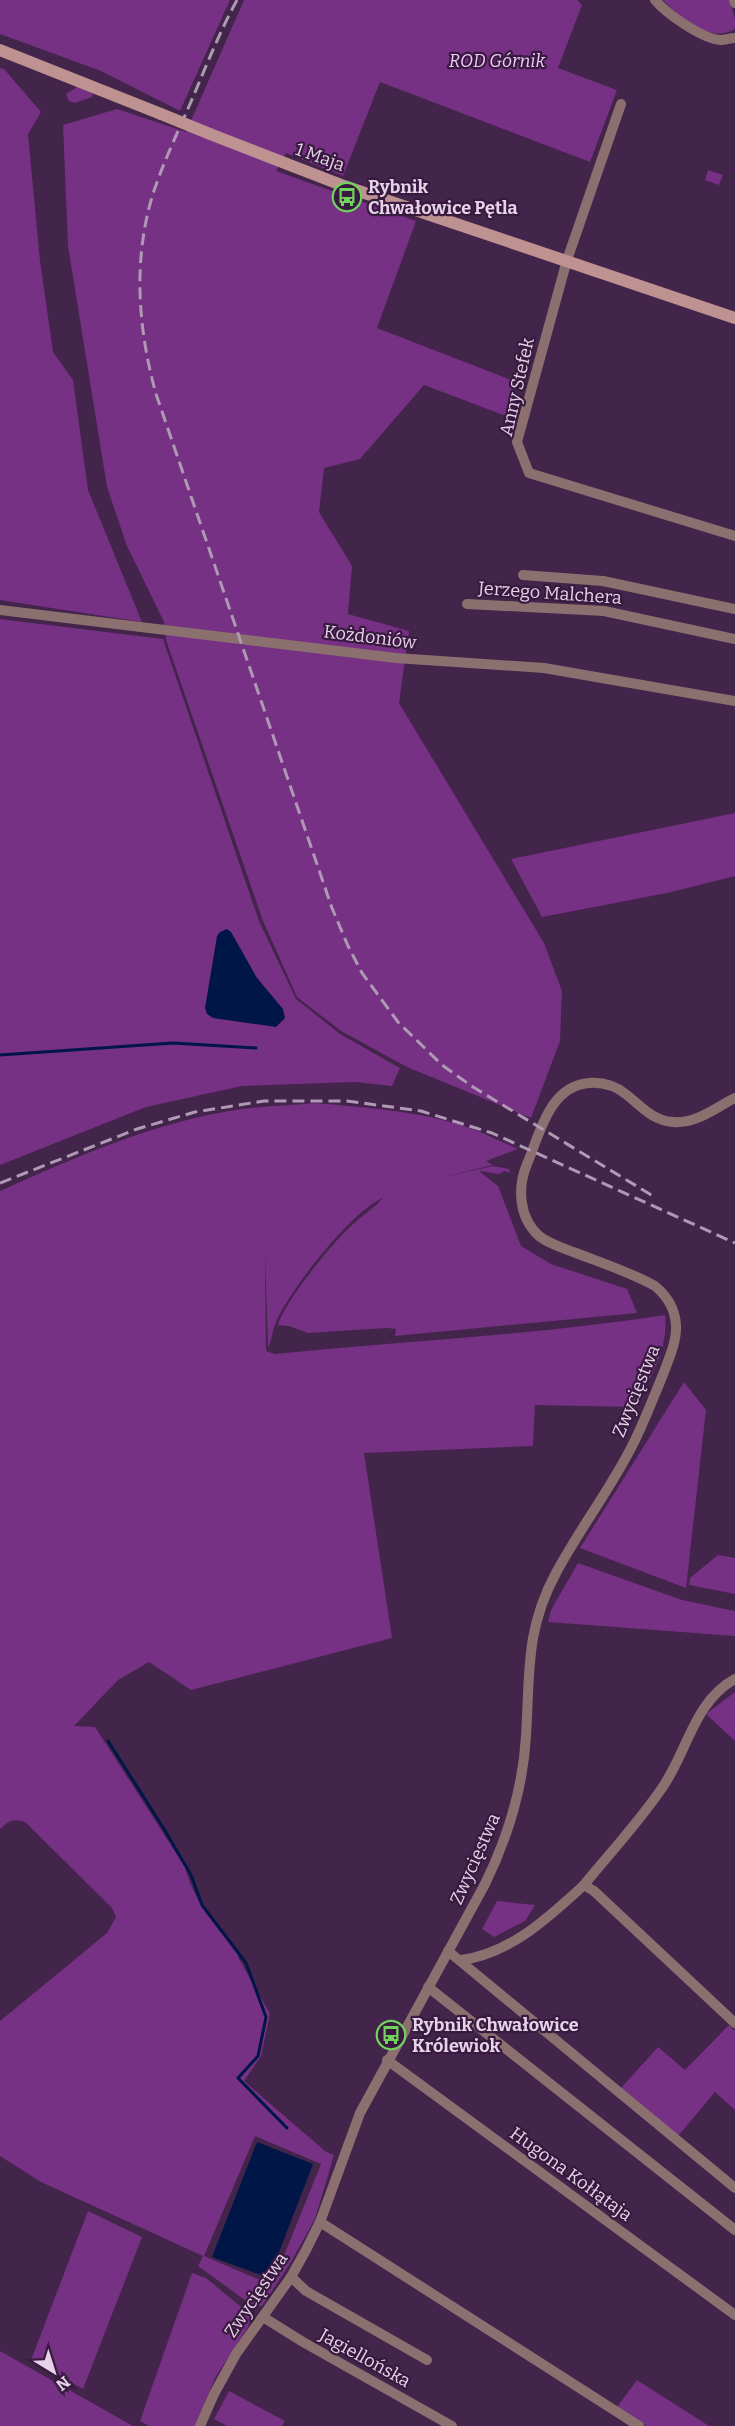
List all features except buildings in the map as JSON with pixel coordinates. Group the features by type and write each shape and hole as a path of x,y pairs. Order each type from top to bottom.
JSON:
{"main road":[{"name":"1 Maja","path":"0,50 324,178 735,318"}],"street":[{"path":"655,0 662,8 703,35 719,40 735,38"},
{"name":"Anny Stefek","path":"621,104 567,260 517,442 529,473 735,536"},
{"name":"Jerzego Malchera","path":"524,575 603,581 735,609"},
{"name":"Jerzego Malchera","path":"467,604 604,611 735,639"},
{"name":"Kożdoniów","path":"0,610 396,658 544,668 735,701"},
{"name":"Zwycięstwa","path":"200,2426 227,2368 291,2277 320,2222 360,2113 492,1870 514,1810 522,1777 530,1650 542,1601 557,1570 631,1449 664,1370 676,1332 676,1319 670,1303 655,1286 549,1242 532,1230 522,1207 525,1169 551,1107 565,1092 579,1085 593,1083 610,1085 628,1095 651,1116 672,1122 696,1119 735,1098"},
{"path":"460,1960 487,1953 528,1932 550,1916 584,1885 663,1787 698,1718 723,1686 735,1679"},
{"path":"584,1885 594,1891 735,2023"},
{"path":"448,1951 735,2188"},
{"path":"428,1987 735,2230"},
{"name":"Hugona Kołłątaja","path":"387,2060 735,2315"},
{"path":"320,2222 639,2426"},
{"path":"291,2277 306,2291 427,2360"},
{"name":"Jagiellońska","path":"264,2317 303,2342 452,2426"}],"green space":[{"path":"0,0 230,0 180,111 101,71 0,34"},
{"name":"ROD Górnik","path":"244,0 577,0 582,5 558,68 617,90 590,162 380,82 343,176 286,153 276,171 416,221 377,328 514,381 511,418 424,385 360,459 324,468 319,512 352,566 348,614 409,631 399,703 544,943 562,991 560,1041 531,1118 407,1067 341,1031 297,997 263,921 166,640 164,622 127,546 107,487 68,246 63,125 117,109 186,132"},
{"path":"663,0 730,0 735,29 725,33 716,33 696,27"},
{"path":"0,68 4,69 41,112 28,134 40,261 53,352 73,380 88,490 142,622 0,600"},
{"path":"77,87 93,93 92,97 75,103 69,101 66,94"},
{"path":"708,170 723,175 719,185 705,180"},
{"path":"0,619 163,639 259,921 296,999 340,1034 400,1068 392,1086 355,1082 242,1086 146,1107 0,1165"},
{"path":"735,813 735,876 667,893 542,917 511,859"},
{"path":"316,1103 437,1118 475,1130 518,1149 486,1161 493,1165 439,1178 493,1166 509,1169 510,1173 504,1171 499,1174 479,1171 498,1186 521,1246 551,1264 627,1289 637,1313 395,1336 396,1329 387,1328 308,1333 289,1326 278,1325 298,1289 320,1260 353,1224 383,1198 355,1218 307,1272 283,1308 268,1348 265,1252 266,1351 275,1354 470,1337 568,1328 665,1315 665,1328 657,1363 635,1407 535,1405 533,1446 364,1453 392,1638 191,1690 149,1662 118,1680 74,1726 95,1727 185,1867 206,1913 238,1953 238,1957 270,2014 261,2056 244,2081 325,2151 334,2155 315,2219 291,2262 262,2306 253,2306 198,2266 203,2256 41,2182 0,2156 0,2021 107,1933 116,1917 112,1908 25,1822 11,1821 0,1829 0,1191 118,1141 179,1122 242,1109","holes":["255,2136 321,2164 272,2285 204,2256"]},
{"path":"684,1382 706,1410 686,1588 580,1548"},
{"path":"718,1555 735,1558 735,1594 689,1585 690,1578"},
{"path":"578,1563 682,1600 735,1611 735,1636 548,1622 551,1610"},
{"path":"735,1692 735,1741 706,1714"},
{"path":"497,1901 535,1905 525,1921 494,1937 482,1929"},
{"path":"729,2025 735,2031 735,2110 715,2092 678,2136 620,2089 658,2047 685,2070"},
{"path":"88,2211 142,2237 83,2389 31,2360"},
{"path":"192,2273 206,2278 251,2315 248,2327 215,2378 195,2426 149,2426 140,2421"},
{"path":"0,2351 133,2426 0,2426"},
{"path":"637,2380 709,2426 646,2426 617,2407"},
{"path":"229,2391 285,2421 282,2426 227,2426 214,2419"}],"water":[{"path":"227,929 231,932 257,978 283,1009 285,1018 276,1027 213,1018 207,1014 205,1008 217,936"},
{"path":"257,2142 313,2164 269,2278 212,2257"}],"waterway":[{"path":"0,1055 173,1043 256,1048"},
{"path":"108,1741 191,1875 202,1905 246,1963 266,2017 258,2056 238,2078 287,2128"}],"railway":[{"path":"237,0 212,51 152,197 142,246 140,271 142,320 156,394 332,908 362,973 398,1022 442,1065 473,1087 653,1196"},
{"path":"0,1183 137,1129 195,1112 264,1101 347,1101 421,1111 492,1133 735,1243"}],"place":[{"name":"Rybnik Chwałowice Pętla","path":"347,197"},
{"name":"Rybnik Chwałowice Królewiok","path":"391,2035"}]}
